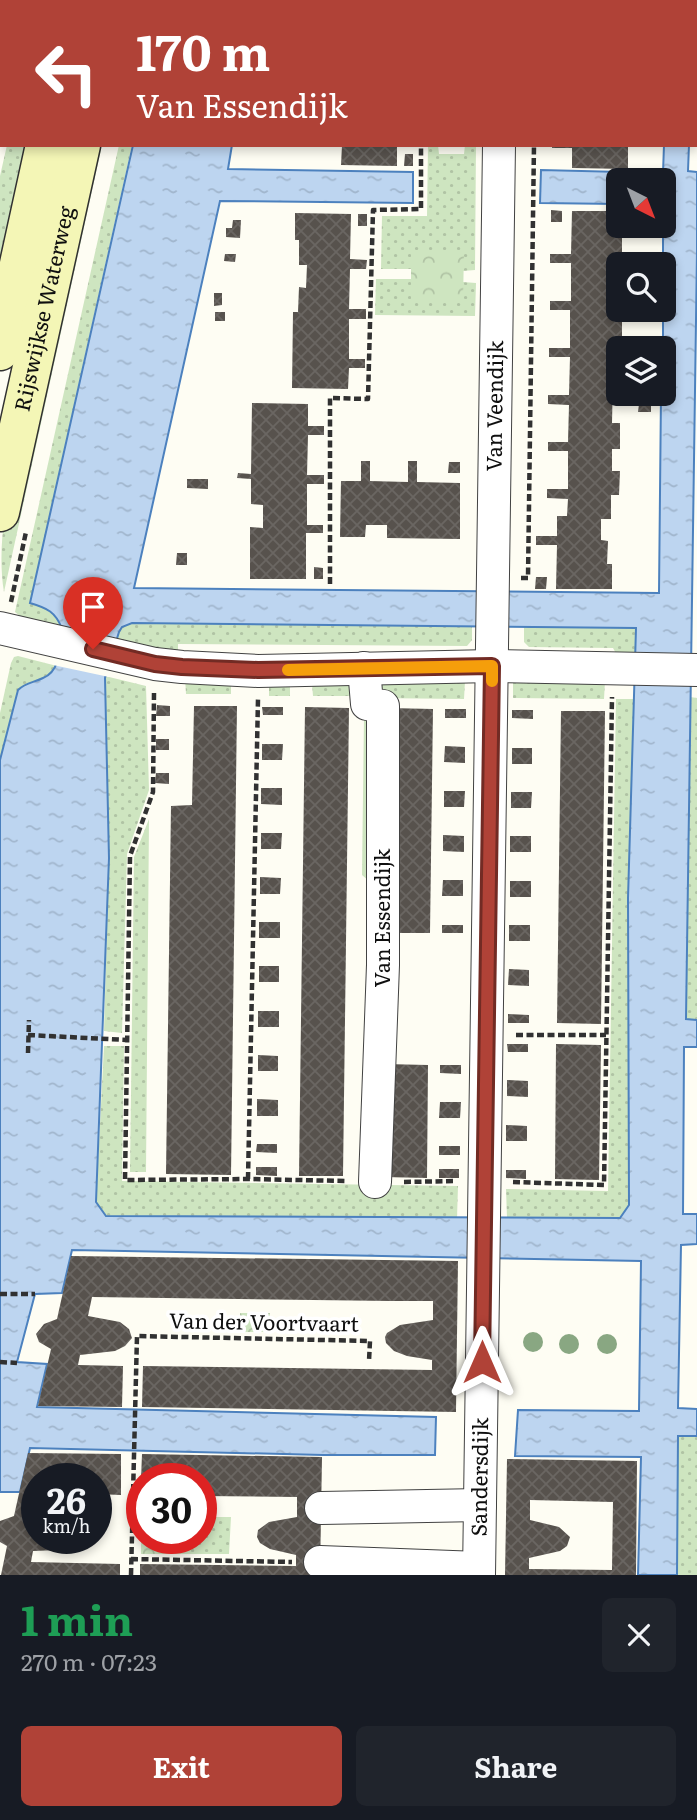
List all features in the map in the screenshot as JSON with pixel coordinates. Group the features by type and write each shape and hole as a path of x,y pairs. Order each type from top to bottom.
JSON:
{"main road":[{"name":"Rijswijkse Waterweg","path":"0,351 45,147"},
{"name":"Rijswijkse Waterweg","path":"0,512 80,147"}],"street":[{"name":"Van Veendijk","path":"492,666 499,147"},
{"path":"0,628 145,662 258,670 492,666 697,670"},
{"name":"Sandersdijk","path":"479,1572 492,666"},
{"name":"Van Essendijk","path":"364,668 367,704 383,706 383,965 375,1182"},
{"path":"321,1508 480,1505"},
{"path":"308,1562 479,1572"}],"path":[{"path":"330,584 330,398 368,399 373,210 421,209 421,147"},
{"path":"492,577 528,578 534,147"},
{"path":"329,419 339,419"},
{"path":"145,662 153,792 130,856 125,1180 375,1182 485,1195 604,1185 612,668"},
{"path":"248,1179 258,670"},
{"path":"28,1053 29,1020"},
{"path":"28,1035 127,1040"},
{"path":"488,1035 606,1035"},
{"path":"0,1294 35,1294"},
{"name":"Van der Voortvaart","path":"131,1559 137,1336 370,1341 369,1361"},
{"path":"0,1362 17,1363"},
{"path":"131,1575 131,1559 308,1562"}],"green space":[{"path":"7,147 37,147 0,314 0,176"},
{"path":"87,147 102,147 4,592 2,554 5,515"},
{"path":"119,147 132,147 30,602 50,611 57,617 62,629 25,620 15,612"},
{"path":"428,147 438,147 439,154 464,154 465,147 476,147 475,270 463,271 463,250 411,251 411,269 381,269 382,216 427,216"},
{"path":"411,250 464,250 463,302 411,302"},
{"path":"376,279 411,279 412,302 463,302 463,282 476,283 475,316 375,315"},
{"path":"132,623 472,626 472,640 467,646 178,644 178,652 115,641 122,627"},
{"path":"524,627 636,628 635,656 618,657 613,648 529,647 524,642"},
{"path":"14,657 57,666 49,675 18,690 0,760 0,713 11,663"},
{"path":"105,676 146,686 149,790 127,854 122,1033 104,1031 109,858"},
{"path":"185,677 231,677 231,694 186,694"},
{"path":"269,680 360,680 360,696 313,696 312,684 290,684 290,696 269,696"},
{"path":"373,680 465,681 464,699 373,698"},
{"path":"513,680 605,681 604,699 513,698"},
{"path":"690,697 697,698 697,1020 686,1020"},
{"path":"616,699 634,699 629,1205 620,1218 507,1218 506,1189 608,1191"},
{"path":"364,717 379,718 378,889 362,875"},
{"path":"149,819 146,1172 130,1172 134,857"},
{"path":"104,1046 124,1046 122,1181 458,1186 457,1218 107,1216 96,1203"},
{"path":"240,1313 270,1313 269,1332 240,1332"},
{"path":"678,1435 697,1436 697,1575 677,1575"},
{"path":"217,1517 231,1517 229,1554 217,1554"}],"water":[{"path":"133,147 232,147 228,169 413,172 413,203 220,201 134,588 659,593 661,406 676,406 676,336 663,336 663,322 676,322 676,252 663,252 663,238 676,238 676,168 663,168 664,147 689,147 688,171 697,172 697,251 686,1019 697,1020 697,1047 684,1047 683,1214 697,1214 697,1244 681,1245 678,1408 697,1409 697,1436 678,1436 677,1575 638,1575 641,1457 515,1456 518,1410 639,1411 641,1261 72,1250 62,1293 35,1294 17,1362 47,1364 37,1407 436,1417 435,1455 30,1448 27,1463 21,1463 20,1492 0,1492 0,760 18,690 49,675 56,664 62,629 50,611 30,603","holes":["132,623 636,628 628,898 629,1205 620,1218 106,1216 96,1202 109,858 105,678 122,627"]},
{"path":"541,170 606,172 606,204 540,203"}],"pier":[{"path":"59,629 120,642 109,677 53,665"}],"building":[{"path":"342,147 397,147 397,166 341,165"},
{"path":"552,147 628,147 628,168 572,168 572,148"},
{"path":"405,154 413,154 413,166 404,166"},
{"path":"551,210 562,211 562,222 551,222"},
{"path":"572,211 606,211 606,238 622,238 622,252 606,252 606,322 622,322 622,336 606,336 606,406 612,406 612,423 620,423 620,449 612,449 612,471 620,471 619,495 611,495 611,519 601,519 601,540 608,541 607,564 612,564 612,589 556,589 557,545 536,545 536,536 557,536 557,516 567,516 568,499 547,498 547,489 568,489 568,451 548,451 548,442 568,442 569,405 548,404 548,395 569,395 570,357 549,357 549,348 570,348 570,310 550,310 550,301 571,301 571,263 550,263 550,254 571,254"},
{"path":"295,213 351,214 350,259 367,260 366,269 350,269 349,309 366,309 366,319 349,319 349,359 365,359 365,368 349,368 348,389 292,388 293,312 298,312 299,287 306,288 307,265 299,265"},
{"path":"358,214 367,214 367,226 358,226"},
{"path":"233,220 241,220 240,238 226,237 226,228 232,228"},
{"path":"225,254 236,254 235,262 224,261"},
{"path":"214,293 222,293 222,305 214,306"},
{"path":"215,312 225,312 225,321 215,321"},
{"path":"252,403 308,404 308,426 324,426 324,435 308,435 307,475 324,475 324,484 307,484 307,525 323,525 323,533 306,533 306,579 250,579 250,527 263,528 263,505 251,504 251,479 237,478 238,473 251,474"},
{"path":"639,406 651,406 651,412 638,412"},
{"path":"361,461 370,461 370,481 408,482 408,461 417,461 417,482 460,483 460,539 387,538 387,525 366,525 365,537 340,537 341,481 361,481"},
{"path":"449,462 460,462 460,473 448,473"},
{"path":"187,479 208,479 208,489 187,488"},
{"path":"177,553 187,553 187,565 176,565"},
{"path":"314,567 323,568 323,579 314,579"},
{"path":"536,577 547,577 546,589 535,589"},
{"path":"157,705 170,706 170,716 156,716"},
{"path":"194,706 237,706 231,1175 166,1174 171,806 192,805"},
{"path":"262,707 283,707 283,715 263,715"},
{"path":"305,707 349,708 343,1176 299,1176"},
{"path":"389,708 433,709 430,933 386,933"},
{"path":"445,709 466,709 466,718 445,718"},
{"path":"512,710 533,710 533,719 512,718"},
{"path":"561,711 605,711 601,1024 557,1023"},
{"path":"156,739 169,739 169,750 156,750"},
{"path":"262,744 283,744 282,760 262,760"},
{"path":"445,746 465,747 465,763 444,762"},
{"path":"512,748 532,748 532,764 512,764"},
{"path":"156,773 169,773 169,784 155,783"},
{"path":"261,788 282,788 282,805 261,804"},
{"path":"444,791 465,791 464,807 444,807"},
{"path":"511,792 532,792 531,808 511,808"},
{"path":"261,833 282,833 281,849 261,849"},
{"path":"443,835 464,836 464,852 443,851"},
{"path":"510,836 531,836 531,852 510,852"},
{"path":"260,877 281,878 280,894 260,894"},
{"path":"443,880 463,880 463,896 442,896"},
{"path":"510,881 531,881 531,897 510,897"},
{"path":"259,922 280,922 280,938 259,938"},
{"path":"442,925 463,925 463,933 442,933"},
{"path":"509,925 530,925 530,941 509,941"},
{"path":"259,966 279,966 279,982 259,982"},
{"path":"509,969 529,970 529,986 508,985"},
{"path":"258,1011 279,1011 279,1027 258,1027"},
{"path":"508,1014 529,1015 529,1023 508,1023"},
{"path":"507,1044 528,1044 528,1052 508,1052"},
{"path":"556,1044 601,1045 599,1180 555,1179"},
{"path":"258,1055 278,1056 278,1071 258,1071"},
{"path":"384,1064 428,1065 427,1178 383,1177"},
{"path":"440,1065 461,1065 461,1074 440,1073"},
{"path":"507,1080 528,1081 528,1097 507,1096"},
{"path":"257,1099 278,1100 278,1116 257,1116"},
{"path":"440,1102 461,1102 460,1118 439,1118"},
{"path":"506,1125 527,1126 527,1141 506,1141"},
{"path":"257,1144 277,1144 277,1153 256,1152"},
{"path":"439,1146 460,1146 460,1155 439,1155"},
{"path":"256,1167 277,1167 277,1176 256,1175"},
{"path":"439,1169 459,1169 459,1178 439,1178"},
{"path":"506,1170 526,1170 526,1179 506,1178"},
{"path":"71,1256 458,1261 456,1412 142,1407 143,1366 432,1370 432,1360 394,1351 386,1343 385,1337 400,1325 433,1320 433,1301 92,1297 88,1316 120,1322 129,1329 132,1338 125,1346 115,1351 80,1355 78,1365 123,1366 122,1407 38,1406 51,1349 39,1342 36,1334 44,1324 57,1319"},
{"path":"28,1453 121,1454 121,1495 112,1495 112,1463 26,1463"},
{"path":"142,1454 322,1457 320,1575 140,1575 140,1564 296,1566 296,1555 270,1549 260,1543 257,1537 258,1530 269,1522 297,1517 297,1497 217,1496 217,1463 142,1463"},
{"path":"507,1459 637,1461 636,1575 505,1575","holes":["530,1500 613,1502 612,1570 529,1569 529,1558 560,1551 567,1546 570,1537 559,1527 530,1520"]},
{"path":"21,1484 21,1554 32,1554 31,1562 120,1564 120,1575 1,1575 7,1546 0,1542 0,1521 14,1516"}],"slow traffic":[{"path":"288,670 492,666 492,681"}],"route":[{"path":"93,649 155,664 182,667 258,670 492,666 482,1362"}]}
